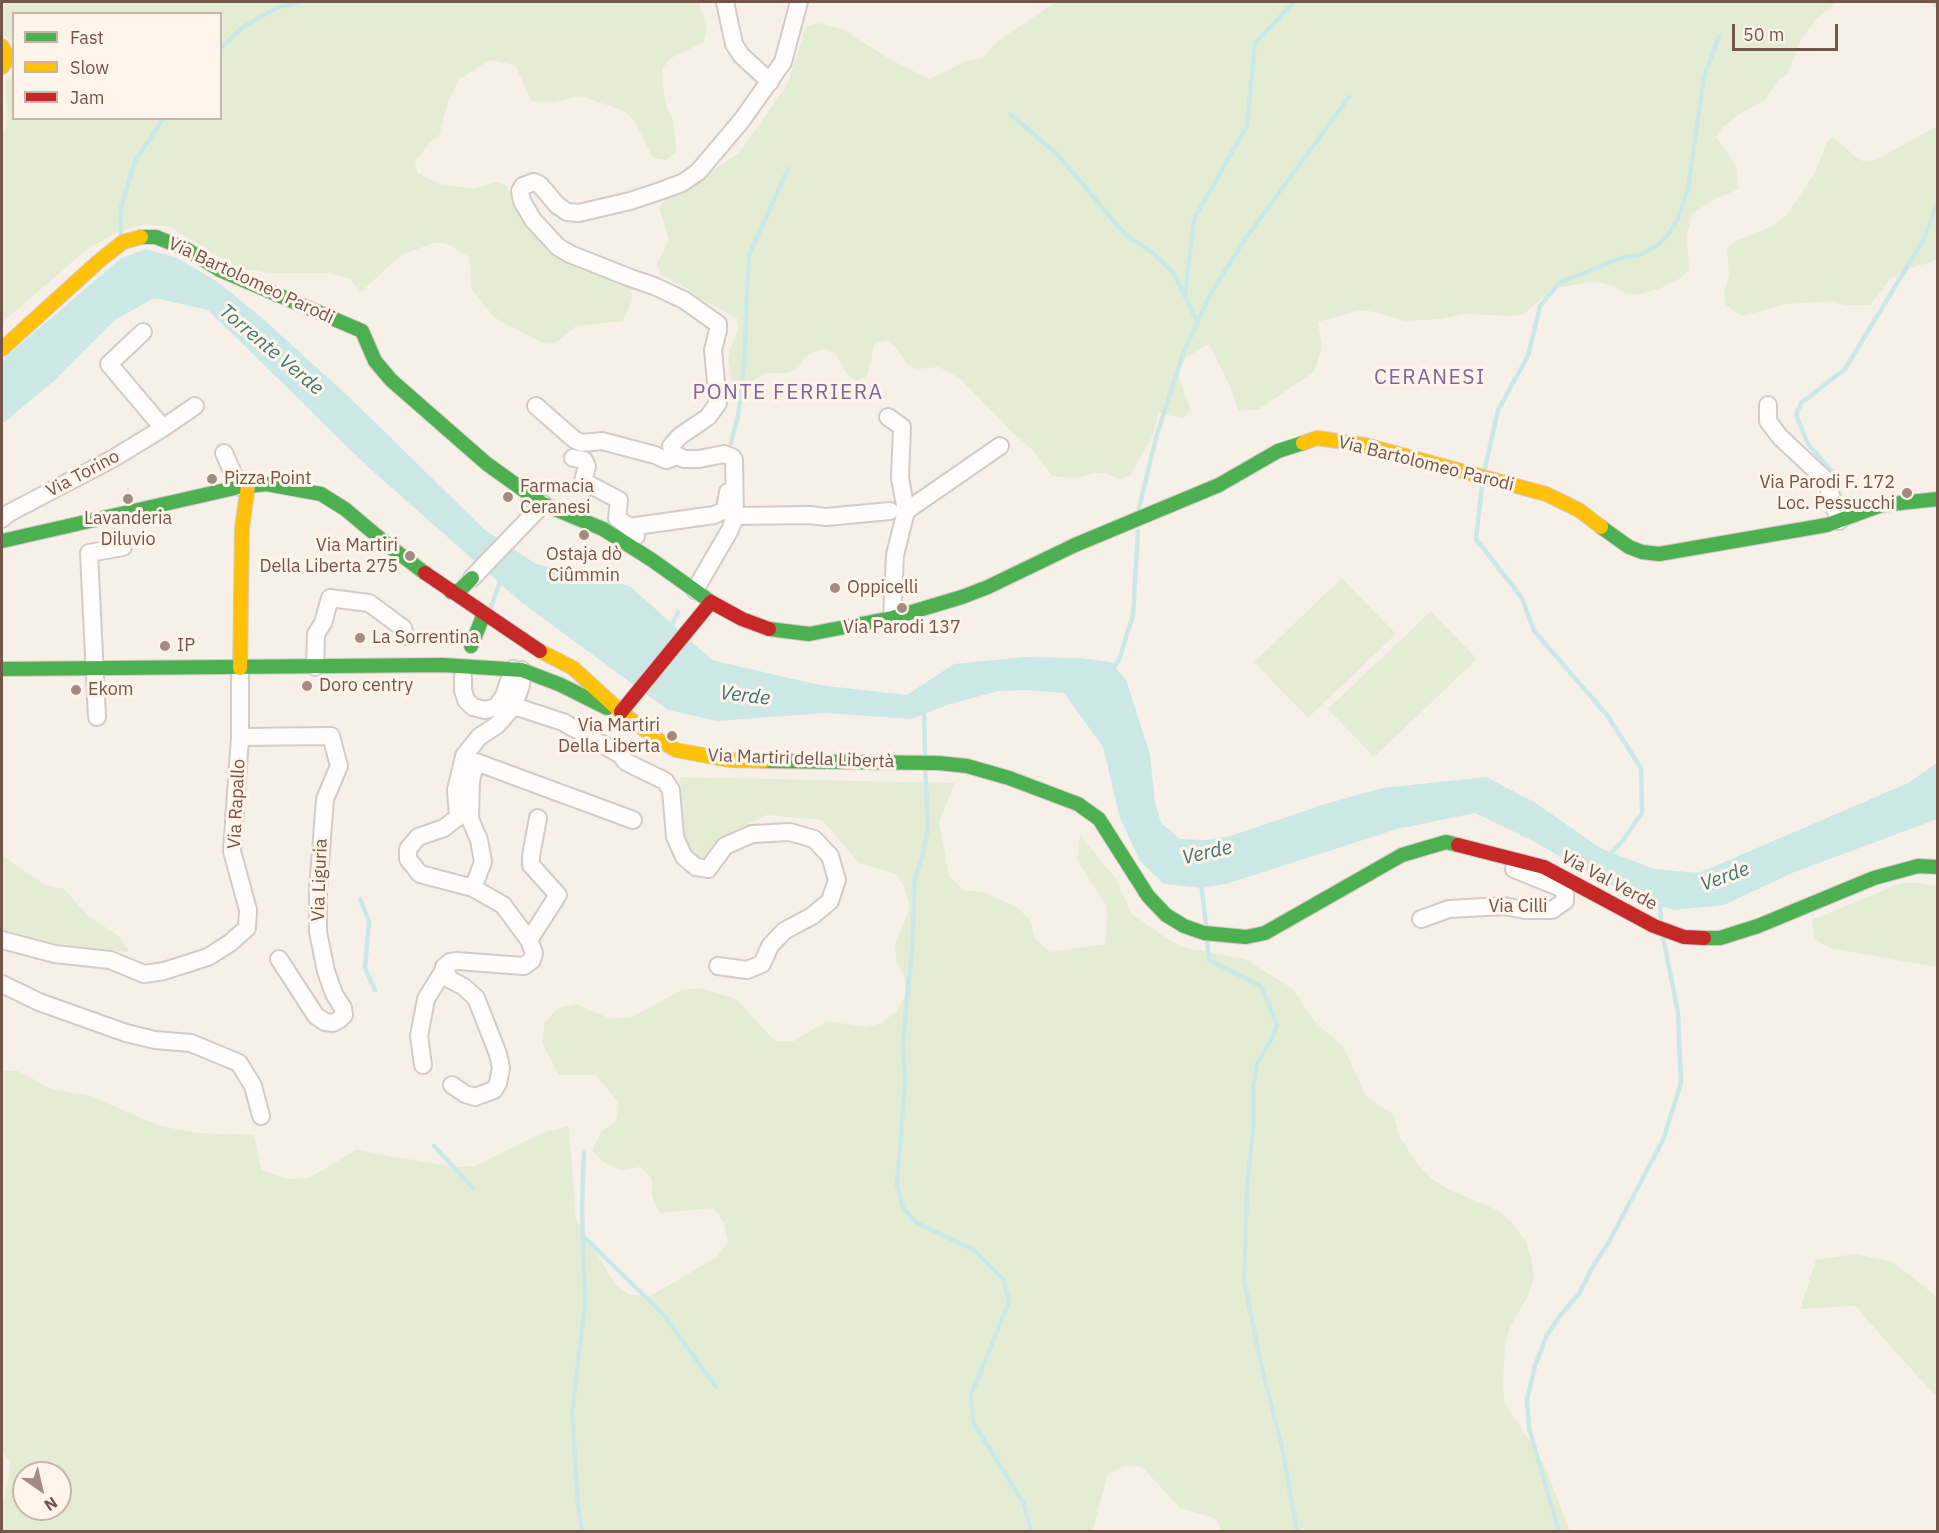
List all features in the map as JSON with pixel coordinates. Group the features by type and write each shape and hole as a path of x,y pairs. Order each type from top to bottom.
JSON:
{"main road":[{"path":"2,46 8,58 2,67"},
{"name":"Via Bartolomeo Parodi","path":"2,349 123,242 139,237 156,237 186,249 220,270 362,331 375,361 392,380 487,464 543,504 603,529 711,602 747,621 768,629 809,634 892,618 988,587 1075,545 1219,485 1278,451 1317,438 1365,445 1546,494 1579,510 1614,539 1642,552 1659,554 1827,525 1882,505 1938,499"},
{"name":"Via Martiri della Libertà","path":"2,541 243,487 276,485 321,494 345,509 389,546 451,592 537,650 573,668 625,707 660,741 676,750 729,760 938,762 967,766 1009,778 1078,804 1099,819 1148,896 1166,915 1185,926 1204,933 1246,937 1275,930"},
{"path":"240,668 243,487"},
{"path":"451,592 460,590 470,582"},
{"path":"468,603 466,594 470,582"},
{"path":"2,669 443,665 518,670 561,685 598,705 625,707 711,602"},
{"path":"471,646 484,614"},
{"name":"Via Val Verde","path":"1275,930 1298,913 1402,855 1446,842 1544,867 1654,926 1684,937 1720,938 1758,926 1874,878 1918,866 1938,867"}],"street":[{"path":"725,2 735,44 741,55 770,81"},
{"path":"695,590 730,530 735,516 734,460 729,455 716,454 690,460 677,456 671,449 674,441 708,417 718,403 712,350 718,330 717,324 654,286 570,254 558,246 534,220 522,201 520,191 523,186 534,182 540,185 567,212 579,213 630,201 682,183 698,172 712,157 783,62 799,2"},
{"path":"143,332 109,364 163,428"},
{"path":"1768,405 1768,421 1780,437 1826,480 1839,521"},
{"name":"Via Torino","path":"2,519 9,513 114,458 195,406"},
{"path":"536,406 575,440 582,443 602,441 666,460 677,456"},
{"path":"888,417 902,427 892,618"},
{"path":"735,516 810,515 826,517 898,511 1000,446"},
{"path":"224,453 243,487"},
{"path":"573,458 584,460 587,466 582,481 619,500 617,518 636,536 632,548"},
{"path":"629,527 722,513 726,507 729,479 734,477"},
{"path":"470,582 543,504"},
{"path":"97,717 89,553 123,547"},
{"path":"315,667 316,634 323,623 330,598 369,603 403,628 405,636"},
{"name":"Via Rapallo","path":"2,940 55,954 110,960 144,974 164,971 208,957 230,943 247,928 248,910 232,851 240,737 240,668"},
{"path":"463,677 466,700 473,707 485,710 496,706 518,670"},
{"path":"423,1065 419,1036 426,999 444,967 450,962 457,961 524,966 532,960 534,953 529,940 503,905 473,888 420,874 408,859 408,849 418,837 444,828 458,817 456,790 464,756 479,737 497,725 514,706 521,685 518,670"},
{"path":"514,706 563,722 621,755 626,762 665,781 671,790 675,837 684,857 696,867 708,868 725,846 752,834 790,832 814,839 830,856 837,880 830,901 812,916 784,931 770,946 762,964 747,970 718,966"},
{"name":"Via Liguria","path":"240,737 331,736 339,766 325,799 318,889 318,932 326,971 344,1015 333,1023 325,1022 316,1016 279,959"},
{"path":"473,888 483,862 479,840 470,819 471,780 476,762 633,820"},
{"path":"529,940 558,895 531,865 538,818"},
{"name":"Via Cilli","path":"1421,919 1449,909 1504,906 1525,910 1552,910 1565,901 1565,894 1561,888 1464,846"},
{"path":"444,970 448,979 464,987 476,998 498,1054 501,1068 494,1090 475,1097 465,1094 452,1085"},
{"path":"2,984 39,1002 126,1033 155,1040 191,1043 239,1063 253,1086 261,1116"}],"green space":[{"path":"2,2 699,2 707,30 704,42 671,58 663,68 662,82 667,108 674,122 676,152 666,160 653,158 633,119 624,111 581,96 553,102 531,101 515,65 490,60 460,79 448,100 440,134 429,143 415,162 418,173 439,184 474,189 495,182 506,185 526,227 562,252 622,281 631,288 632,300 623,321 576,326 557,342 545,344 495,318 472,290 469,257 445,243 433,243 400,256 361,292 350,279 328,273 270,273 243,269 170,227 146,224 117,232 86,250 2,323 2,133 7,127 5,80 12,75 12,120 222,120 222,12 12,12 12,43 2,32"},
{"path":"1056,2 1837,2 1816,19 1802,38 1788,73 1778,81 1765,100 1742,112 1722,128 1716,137 1736,166 1739,189 1713,200 1692,214 1687,236 1689,269 1681,278 1659,289 1636,295 1625,293 1615,286 1590,282 1552,289 1524,314 1512,316 1465,314 1441,319 1405,321 1369,311 1357,311 1318,322 1322,348 1314,372 1259,409 1238,411 1230,386 1209,344 1187,357 1180,367 1179,379 1191,410 1183,418 1159,413 1151,439 1130,476 1119,479 1108,474 1097,473 1074,478 1052,476 1032,449 1015,435 959,378 939,367 917,369 908,365 895,347 886,340 875,344 867,376 856,381 847,374 835,353 826,349 815,351 805,357 799,367 788,373 765,373 734,392 728,361 730,349 739,328 737,318 661,275 657,263 669,241 659,207 667,199 739,153 787,85 806,27 818,23 842,29 893,61 929,79 967,61 983,58 998,41"},
{"path":"1937,126 1937,258 1932,262 1903,270 1888,282 1870,305 1844,305 1833,301 1788,304 1742,316 1726,305 1724,293 1729,275 1727,252 1729,246 1737,240 1770,227 1786,216 1814,174 1828,141 1832,137 1857,158 1863,161 1876,160"},
{"path":"1342,578 1396,634 1308,718 1254,662"},
{"path":"1431,611 1477,659 1374,757 1328,709"},
{"path":"680,777 955,783 939,822 949,876 963,890 983,892 1017,907 1031,921 1035,939 1050,952 1106,944 1107,907 1077,860 1080,835 1116,879 1132,914 1169,940 1186,948 1245,959 1293,989 1314,1021 1343,1046 1366,1096 1394,1115 1398,1134 1418,1165 1446,1188 1499,1211 1525,1240 1534,1276 1529,1294 1510,1327 1505,1346 1503,1384 1505,1403 1544,1464 1570,1531 1221,1531 1217,1519 1180,1508 1142,1467 1124,1466 1108,1474 1092,1532 2,1532 2,1501 11,1463 2,1452 2,1071 18,1071 52,1089 90,1096 160,1126 197,1133 254,1135 261,1170 288,1179 309,1178 356,1150 454,1167 475,1166 544,1132 569,1126 576,1219 615,1284 630,1295 650,1296 717,1257 728,1242 724,1223 714,1208 659,1213 652,1196 652,1179 640,1167 621,1170 604,1163 592,1150 601,1132 616,1121 619,1103 596,1075 559,1075 542,1043 545,1022 558,1008 576,1004 611,1019 632,1017 681,990 700,988 736,999 775,1041 794,1041 827,1021 866,1027 881,1023 896,1012 905,996 905,978 896,961 895,943 910,908 905,889 896,874 859,863 822,820 767,815 727,834 707,860 690,853 683,838"},
{"path":"2,855 45,885 64,889 88,916 119,936 129,952 59,944 2,929"},
{"path":"1901,883 1937,886 1937,967 1829,948 1814,938 1812,920"},
{"path":"1855,1254 1893,1262 1937,1297 1937,1396 1855,1306 1800,1309 1816,1260"}],"water":[{"path":"146,249 175,257 218,282 262,318 348,396 485,530 536,564 630,586 712,660 819,685 907,695 954,664 1024,657 1079,658 1111,662 1126,680 1150,754 1155,802 1161,823 1180,839 1205,840 1230,836 1325,804 1383,788 1486,777 1534,802 1602,849 1654,869 1699,873 1908,783 1937,763 1937,819 1792,873 1724,905 1674,910 1636,899 1529,839 1475,813 1397,829 1226,884 1202,888 1164,884 1140,861 1120,818 1103,747 1064,693 1025,690 998,691 947,705 912,719 825,713 717,721 668,710 521,602 367,466 208,310 154,298 115,320 55,380 2,424 2,360 120,259"}],"waterway":[{"path":"222,47 243,27 276,8 299,2"},
{"path":"1185,295 1194,219 1247,126 1255,43 1294,2"},
{"path":"1933,2 1938,7"},
{"path":"1485,468 1498,410 1528,356 1540,306 1559,283 1621,258 1639,255 1657,246 1677,221 1688,189 1704,77 1719,36"},
{"path":"1139,508 1156,438 1182,356 1209,297 1243,242 1349,97"},
{"path":"1010,114 1057,154 1124,233 1155,255 1173,272 1197,321"},
{"path":"121,234 121,207 135,161 163,120"},
{"path":"731,443 738,416 744,365 749,255 788,169"},
{"path":"1844,510 1834,474 1808,444 1796,415 1801,403 1845,369 1924,239 1938,201"},
{"path":"1482,486 1476,539 1522,598 1534,631 1607,715 1641,768 1642,813 1620,844 1608,855"},
{"path":"1111,670 1119,660 1133,615 1138,531"},
{"path":"491,607 501,579"},
{"path":"670,629 678,612"},
{"path":"924,709 925,755"},
{"path":"925,769 928,827 915,879 912,951 903,1042 905,1082 897,1185 903,1208 917,1223 974,1250 1003,1279 1009,1302 971,1395 973,1422 1024,1504 1031,1532"},
{"path":"1201,883 1206,925"},
{"path":"360,899 369,921 365,968 375,990"},
{"path":"1660,901 1661,920"},
{"path":"1559,1532 1529,1428 1527,1400 1535,1366 1546,1337 1559,1317 1579,1294 1610,1240 1663,1140 1681,1083 1678,1013 1663,937"},
{"path":"1207,939 1209,960 1261,986 1277,1025 1257,1064 1253,1089 1253,1129 1247,1188 1244,1281 1261,1364 1282,1447 1297,1532"},
{"path":"434,1146 474,1189"},
{"path":"582,1532 572,1413 585,1305 582,1207 584,1153"},
{"path":"584,1237 663,1314 716,1387"}],"traffic: fast":[{"path":"141,237 156,237 186,249 220,270 362,331 375,361 391,380 487,464 543,504 603,529 711,602"},
{"path":"769,629 809,634 892,618 962,597 1075,545 1219,485 1278,451 1303,443"},
{"path":"2,541 239,487 266,484 321,494 345,509 425,573"},
{"path":"1601,527 1629,547 1642,552 1659,554 1827,525 1882,505 1938,499"},
{"path":"451,592 460,590 472,578"},
{"path":"471,646 484,614"},
{"path":"2,669 443,665 522,670 561,685 607,708"},
{"path":"764,761 938,763 967,766 1009,778 1078,804 1099,819 1148,896 1166,915 1184,926 1204,933 1246,937 1265,933 1402,855 1446,842 1458,845"},
{"path":"1704,938 1720,938 1758,926 1874,878 1918,866 1938,867"}],"traffic: slow":[{"path":"2,46 8,58 2,67"},
{"path":"2,349 99,261 123,242 141,237"},
{"path":"1303,443 1317,438 1365,445 1546,494 1579,510 1601,527"},
{"path":"240,668 242,528 248,486"},
{"path":"540,651 573,668 621,712 676,750 729,760 764,761"}],"traffic: jam":[{"path":"425,573 540,651"},
{"path":"621,712 711,602 742,619 769,629"},
{"path":"1458,845 1544,867 1654,926 1684,937 1704,938"}],"place":[{"name":"Pizza Point","path":"212,479"},
{"name":"Via Parodi F. 172 Loc. Pessucchi","path":"1907,493"},
{"name":"Farmacia Ceranesi","path":"508,497"},
{"name":"Lavanderia Diluvio","path":"128,499"},
{"name":"Ostaja dò Ciûmmin","path":"584,535"},
{"name":"Via Martiri Della Liberta 275","path":"410,556"},
{"name":"Oppicelli","path":"835,588"},
{"name":"Via Parodi 137","path":"902,608"},
{"name":"La Sorrentina","path":"360,638"},
{"name":"IP","path":"165,646"},
{"name":"Doro centry","path":"307,686"},
{"name":"Ekom","path":"76,690"},
{"name":"Via Martiri Della Liberta","path":"672,736"}],"district":[{"name":"CERANESI","path":"1430,378"},
{"name":"PONTE FERRIERA","path":"788,393"}],"water label":[{"name":"Torrente Verde","path":"271,350"},
{"name":"Verde","path":"745,696"},
{"name":"Verde","path":"1207,853"},
{"name":"Verde","path":"1725,877"}]}
